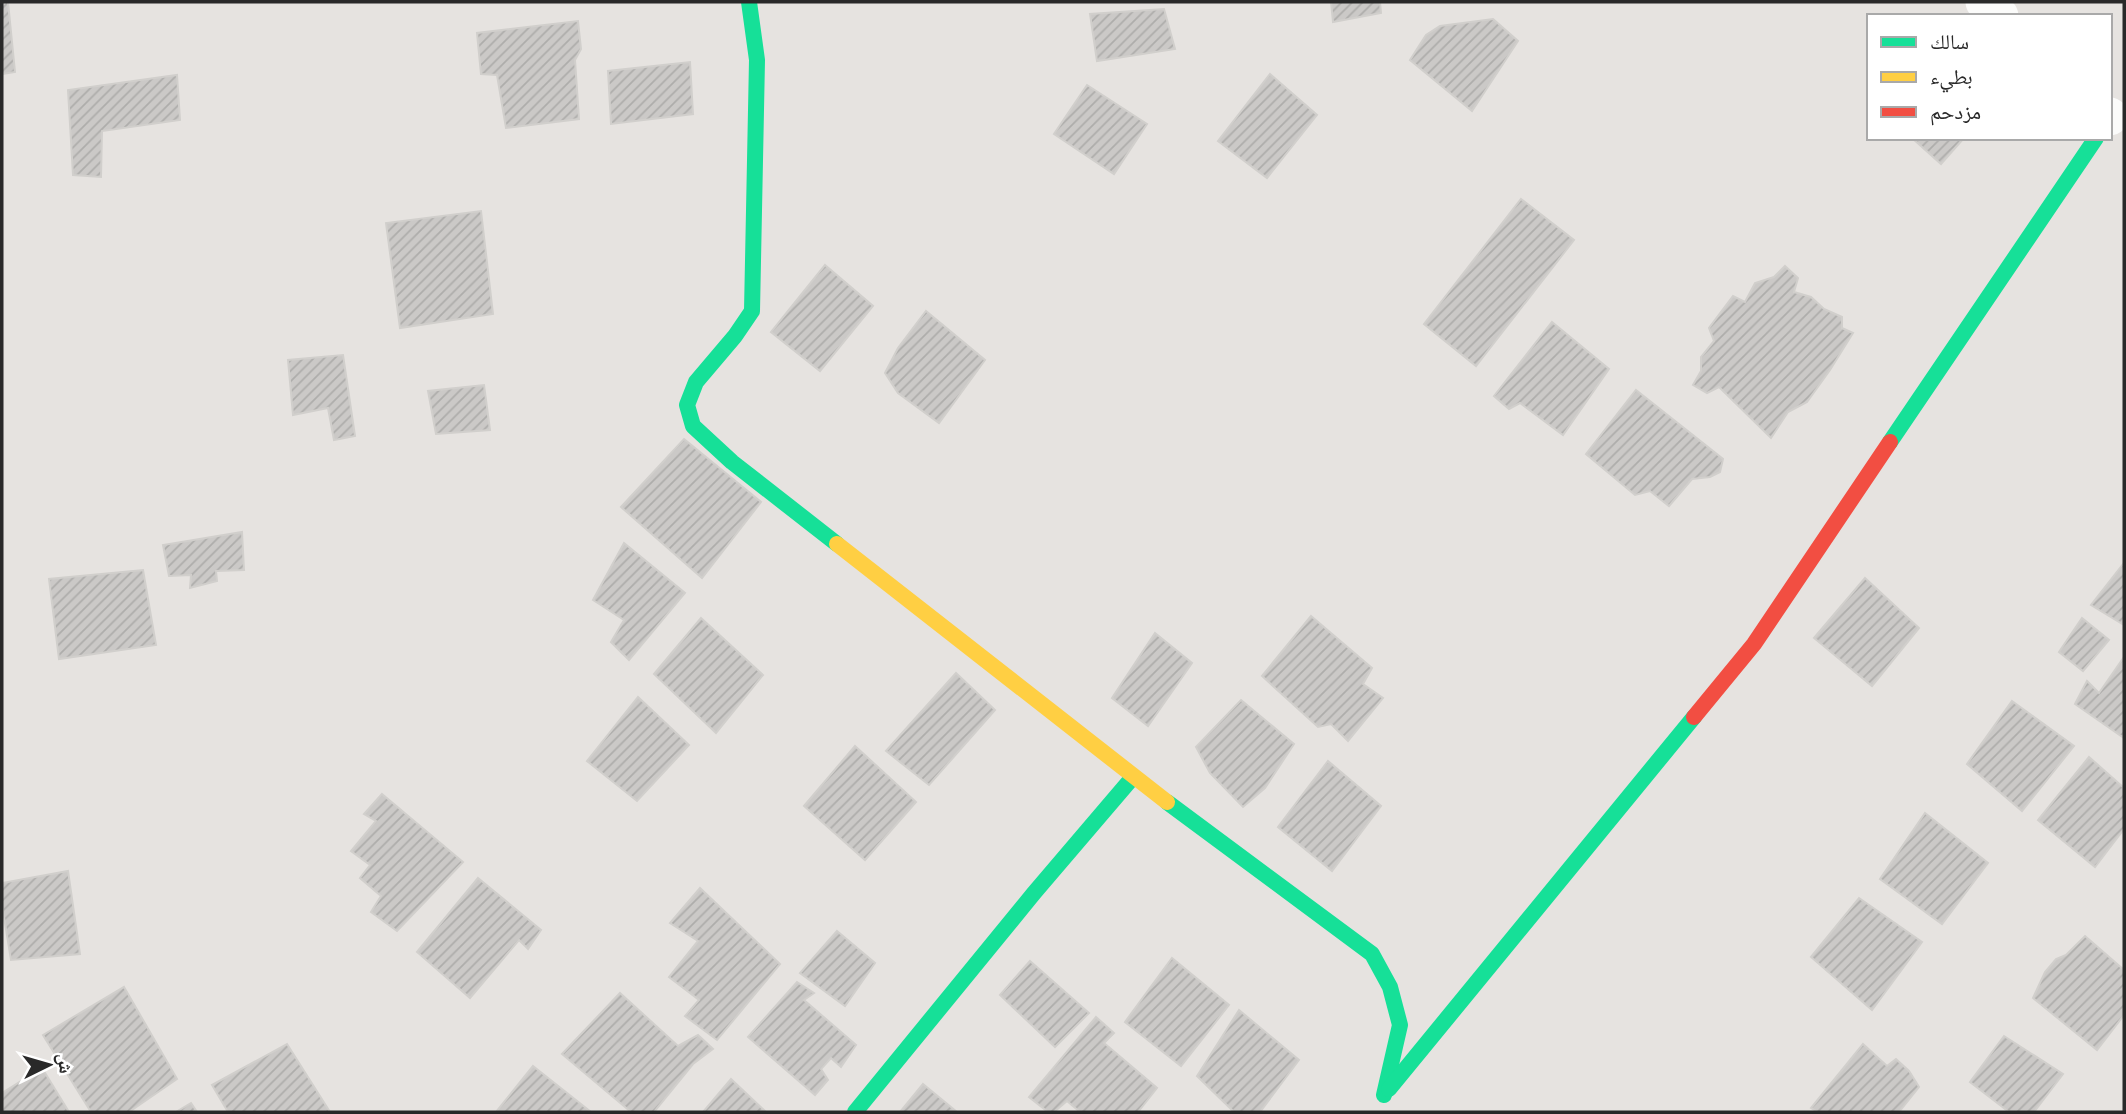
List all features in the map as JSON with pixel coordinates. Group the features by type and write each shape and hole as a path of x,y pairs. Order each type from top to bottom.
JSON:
{"street":[{"path":"749,2 757,60 752,311 696,383 687,405 694,426 732,462 1016,682 1133,777 1372,954 1390,987 1400,1025 1380,1099 1754,644 2095,140"},
{"path":"1984,2 1998,14"},
{"path":"855,1112 1034,893 1133,777"}],"building":[{"path":"2,2 8,2 15,72 2,74"},
{"path":"1331,2 1380,2 1381,13 1333,22"},
{"path":"1164,9 1175,49 1097,61 1090,14"},
{"path":"1493,19 1518,41 1472,111 1410,60 1426,35 1440,26"},
{"path":"578,21 581,49 575,60 579,119 506,128 497,75 481,74 477,33"},
{"path":"690,62 693,114 611,124 608,71"},
{"path":"1270,74 1317,115 1267,178 1218,141"},
{"path":"177,75 180,120 102,131 101,177 73,175 68,90"},
{"path":"1087,85 1147,124 1114,174 1054,134"},
{"path":"1914,140 1962,140 1941,164"},
{"path":"1521,199 1574,240 1476,366 1424,324"},
{"path":"481,211 493,314 400,328 386,223"},
{"path":"825,265 873,306 820,371 771,332"},
{"path":"1785,266 1798,278 1794,292 1811,297 1824,309 1842,317 1842,328 1853,333 1807,402 1788,412 1771,438 1719,387 1707,393 1693,385 1701,371 1701,357 1714,341 1709,328 1733,296 1745,302 1755,283 1774,277"},
{"path":"926,311 985,360 939,423 898,393 885,373 898,348"},
{"path":"1552,322 1609,369 1563,435 1520,403 1509,409 1494,396"},
{"path":"343,355 355,436 334,440 328,408 293,415 288,360"},
{"path":"484,385 490,430 436,434 428,391"},
{"path":"1636,390 1723,459 1720,472 1710,477 1692,479 1669,506 1650,491 1635,495 1586,454"},
{"path":"684,439 761,502 702,578 621,507"},
{"path":"242,532 244,570 216,571 217,581 190,588 191,575 169,576 163,545"},
{"path":"624,543 685,593 629,660 611,642 624,620 593,600"},
{"path":"2124,563 2124,625 2091,605"},
{"path":"143,570 156,645 59,659 49,579"},
{"path":"1865,578 1919,628 1872,686 1814,638"},
{"path":"1311,616 1372,668 1363,684 1383,698 1348,741 1331,724 1318,727 1262,676"},
{"path":"701,618 763,675 716,733 654,674"},
{"path":"2082,618 2109,640 2083,671 2059,652"},
{"path":"1155,633 1192,663 1148,726 1112,698"},
{"path":"2124,657 2124,738 2075,704 2087,681 2099,693"},
{"path":"956,673 995,710 929,785 886,751"},
{"path":"638,697 689,745 637,801 587,761"},
{"path":"1241,700 1294,744 1265,788 1243,807 1210,773 1196,747"},
{"path":"2012,701 2074,746 2022,811 1967,764"},
{"path":"855,746 916,802 865,860 804,806"},
{"path":"2089,757 2124,788 2124,829 2095,867 2038,820"},
{"path":"1328,761 1381,806 1332,871 1278,827"},
{"path":"382,794 463,862 397,931 371,912 381,896 360,878 370,865 351,851 376,821 364,814"},
{"path":"1925,813 1988,863 1942,924 1880,879"},
{"path":"68,871 80,954 11,960 2,905 2,883"},
{"path":"478,878 541,930 528,949 519,940 470,998 417,952"},
{"path":"700,888 780,964 717,1040 685,1016 699,1000 669,977 698,941 670,923"},
{"path":"1859,898 1922,942 1872,1010 1811,957"},
{"path":"837,931 875,963 845,1006 800,973"},
{"path":"2085,936 2124,970 2124,1015 2097,1050 2033,998 2045,972 2056,959 2066,955"},
{"path":"1172,958 1229,1005 1181,1066 1125,1022"},
{"path":"1030,961 1089,1013 1055,1047 1000,995"},
{"path":"797,982 814,993 804,1000 856,1045 841,1067 831,1058 821,1069 828,1080 815,1095 748,1037"},
{"path":"124,987 177,1079 129,1112 91,1112 43,1035"},
{"path":"620,993 678,1046 698,1035 713,1049 693,1064 654,1112 631,1112 562,1054"},
{"path":"1239,1010 1299,1060 1260,1112 1234,1112 1197,1076"},
{"path":"1096,1017 1114,1033 1104,1043 1157,1088 1138,1112 1080,1112 1067,1101 1054,1112 1048,1112 1029,1097"},
{"path":"2004,1036 2063,1074 2034,1112 2009,1112 1970,1082"},
{"path":"287,1044 330,1112 228,1112 212,1085"},
{"path":"1863,1044 1887,1066 1896,1059 1909,1071 1919,1087 1899,1112 1818,1112 1811,1108"},
{"path":"533,1066 591,1112 496,1112"},
{"path":"42,1068 69,1112 2,1112 2,1093"},
{"path":"731,1079 766,1112 703,1112"},
{"path":"923,1084 957,1112 900,1112"},
{"path":"191,1103 197,1112 176,1112"}],"traffic: fast":[{"path":"749,2 757,60 752,311 735,336 696,382 687,405 693,426 732,462 837,544"},
{"path":"1890,442 2095,140"},
{"path":"1389,1089 1694,717"},
{"path":"855,1112 1034,893 1133,777"},
{"path":"1167,802 1372,954 1390,987 1400,1025 1384,1095"}],"traffic: slow":[{"path":"837,544 1167,802"}],"traffic: jam":[{"path":"1694,717 1754,644 1890,442"}]}
